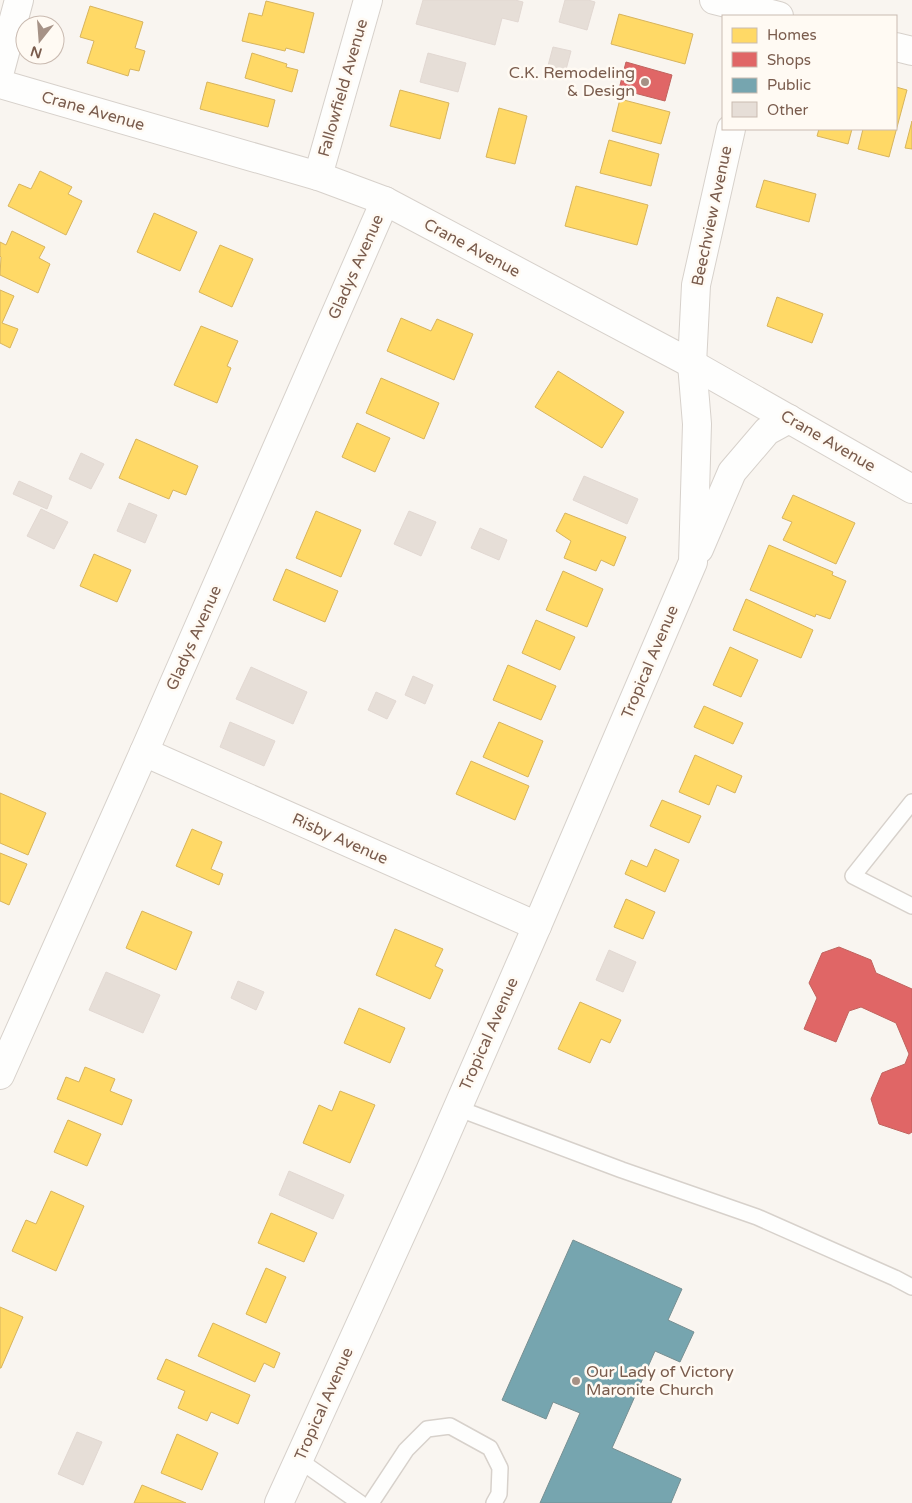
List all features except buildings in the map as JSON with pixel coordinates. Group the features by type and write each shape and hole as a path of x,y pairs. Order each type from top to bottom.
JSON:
{"street":[{"path":"0,71 19,0"},
{"name":"Fallowfield Avenue","path":"318,176 368,0"},
{"path":"714,0 763,11"},
{"path":"897,47 912,51"},
{"name":"Crane Avenue","path":"0,84 318,176 385,201 692,364 912,489"},
{"name":"Beechview Avenue","path":"692,364 696,286 731,130"},
{"name":"Gladys Avenue","path":"0,1075 144,752 385,201"},
{"name":"Tropical Avenue","path":"692,364 698,424 693,562"},
{"name":"Tropical Avenue","path":"280,1503 537,926 732,472 766,431 789,419"},
{"name":"Risby Avenue","path":"144,752 537,926"}],"lane":[{"path":"912,802 853,876 912,906"},
{"path":"456,1108 622,1170 757,1217 912,1287"},
{"path":"371,1503 406,1450 427,1429 450,1426 490,1448 500,1468 499,1494 494,1503"},
{"path":"299,1460 360,1503"}],"place":[{"name":"C.K. Remodeling & Design","path":"645,82"},
{"name":"Our Lady of Victory Maronite Church","path":"576,1381"}]}
